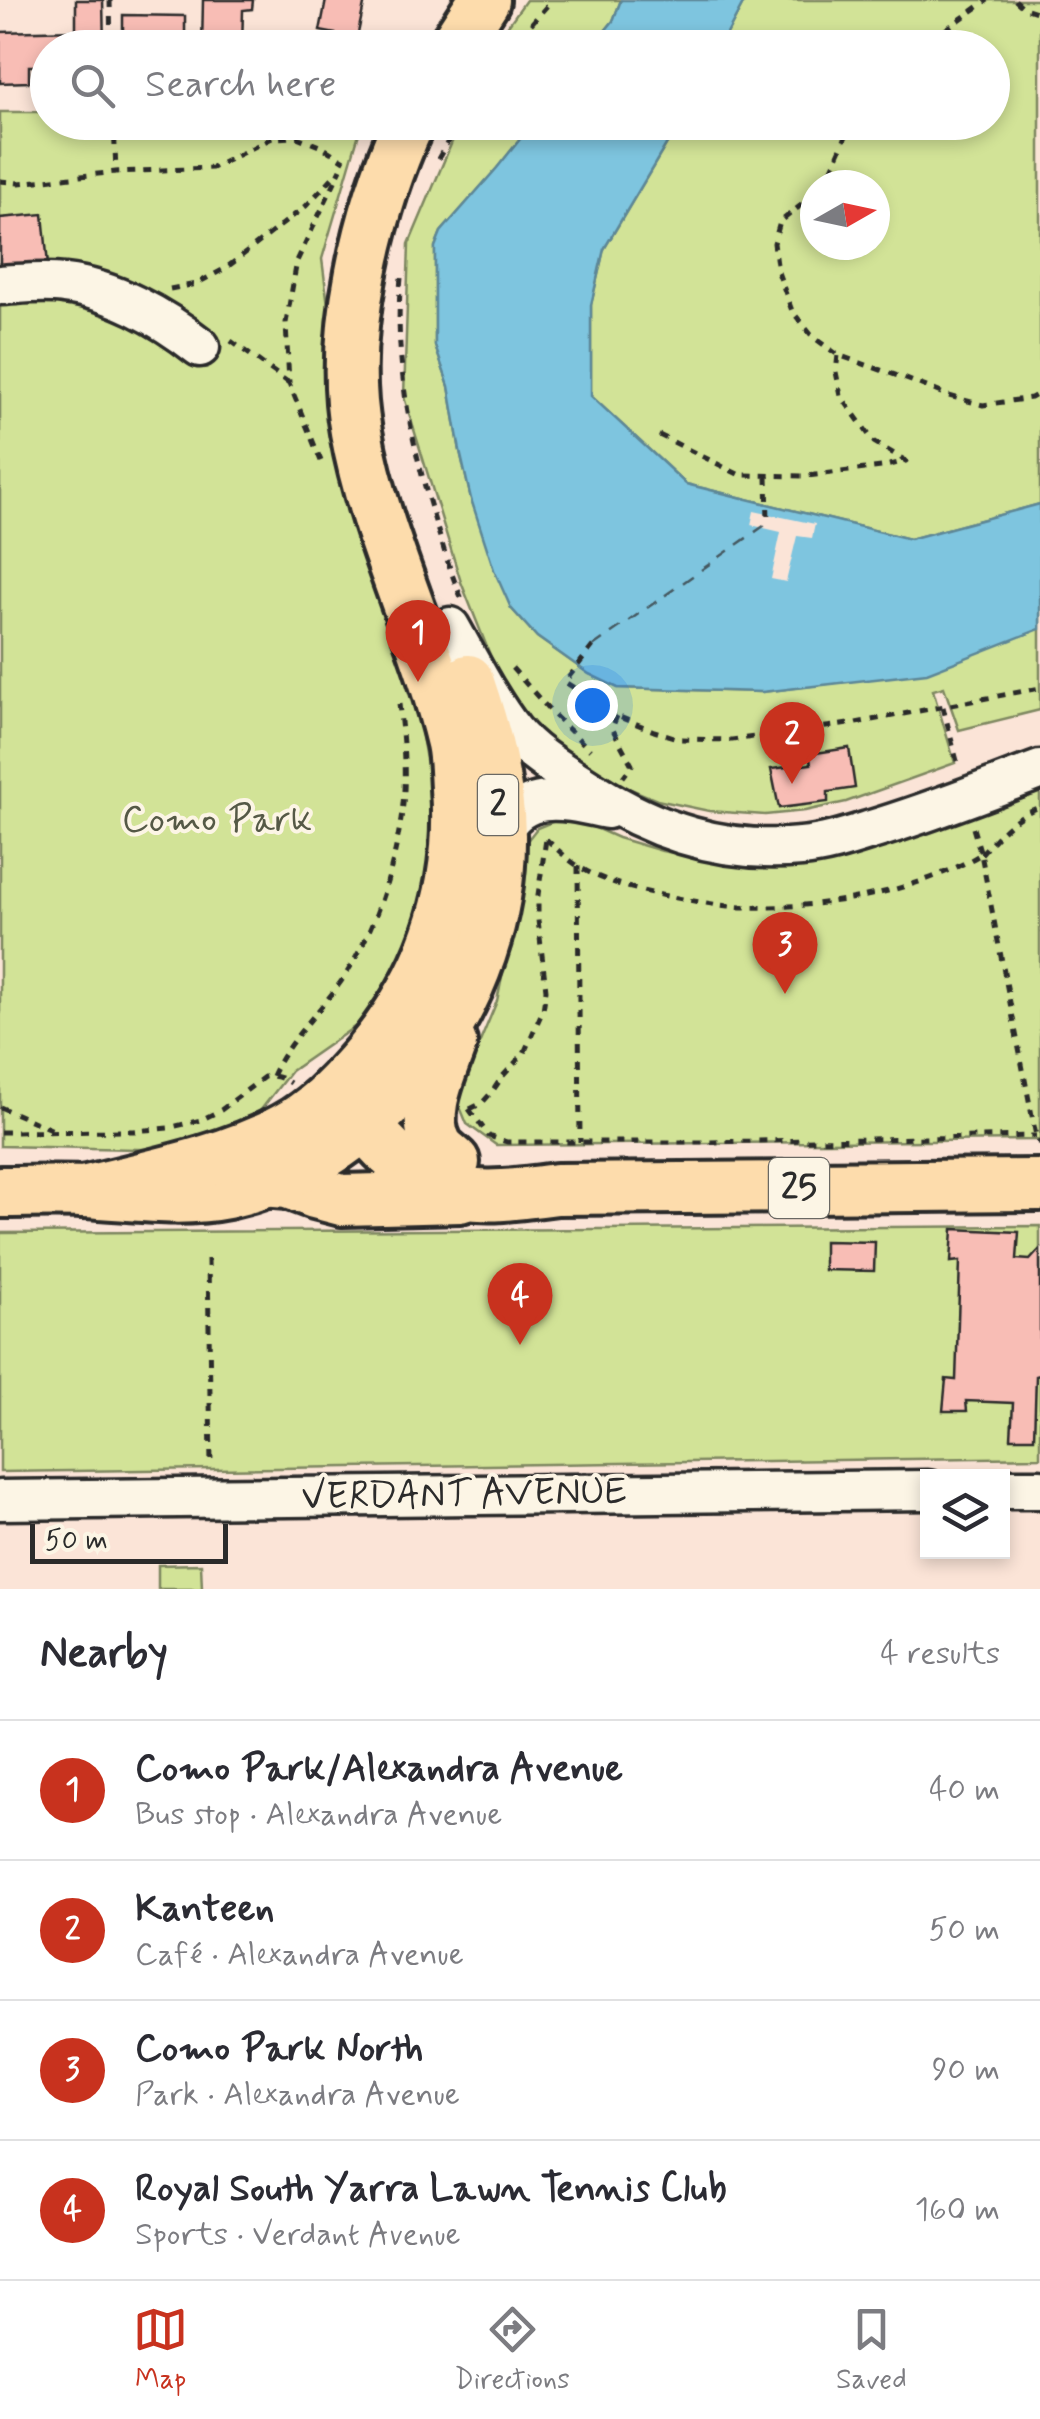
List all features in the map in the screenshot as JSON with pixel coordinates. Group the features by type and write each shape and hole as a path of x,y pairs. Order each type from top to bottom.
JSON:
{"main road":[{"path":"465,30 484,0"},
{"name":"2","path":"401,140 370,228 383,266 374,368 409,512 457,616 496,787 523,837 499,868 488,934 432,1107 436,1142 454,1162"},
{"name":"2","path":"347,1101 419,982 451,892 457,839 453,746 378,520 356,431 352,342 383,266"},
{"name":"2","path":"347,1101 432,1051 470,986"},
{"path":"0,1192 83,1192 180,1199 224,1194 304,1165 347,1101"},
{"path":"83,1192 177,1168 262,1140 308,1115 347,1101"},
{"name":"25","path":"347,1101 454,1162 502,1180 557,1190"},
{"name":"25","path":"347,1101 402,1163 434,1185 456,1193 493,1196 557,1190 1040,1186"},
{"path":"263,1181 288,1183 342,1200 493,1196"}],"street":[{"path":"0,284 63,283 106,293 166,324 213,342"},
{"path":"457,616 502,714 521,740 537,754 623,796 683,835 744,847 800,847 830,842 894,824 1040,770"},
{"path":"523,837 510,818 516,812 543,801 623,796"},
{"path":"1010,1489 1040,1489"},
{"name":"VERDANT AVENUE","path":"0,1500 920,1490"}],"path":[{"path":"110,0 111,30"},
{"path":"526,30 552,0"},
{"path":"945,30 988,0"},
{"path":"1015,0 1024,8 1040,12"},
{"path":"115,140 116,172"},
{"path":"0,181 18,183 116,172 212,168 268,140"},
{"path":"304,140 345,161"},
{"path":"433,167 449,140"},
{"path":"831,170 844,140"},
{"path":"168,289 196,284 226,268 306,206 341,170 297,261 286,323 289,383 326,473"},
{"path":"800,206 780,222 774,244 778,272 792,311 814,338 838,356 983,405 1031,398 1040,393"},
{"path":"383,266 399,299 399,339 412,436 457,616"},
{"path":"213,342 289,383"},
{"path":"659,435 740,475 807,476 906,461 874,442 841,396 836,372 838,356"},
{"path":"767,476 768,523"},
{"path":"592,646 565,682 617,716 681,739 732,740 856,723 1040,688"},
{"path":"501,656 592,751"},
{"path":"272,1076 282,1054 348,972 390,872 403,810 403,751 396,690"},
{"path":"943,707 958,765"},
{"path":"617,716 612,728 632,766 623,796"},
{"path":"612,771 623,796"},
{"path":"523,837 628,888 745,907 812,904 915,884 980,854 1010,822 1040,807"},
{"path":"972,823 1040,1144"},
{"path":"523,837 550,826"},
{"path":"459,1112 482,1102 492,1092 524,1053 544,1010 546,990 538,920 540,880 523,837"},
{"path":"578,866 580,1142"},
{"path":"0,1132 168,1128 201,1120 264,1077 272,1076 347,1101"},
{"path":"0,1107 56,1132"},
{"path":"469,1109 488,1136 506,1142 1036,1136"},
{"path":"208,1259 211,1472"}],"green space":[{"path":"526,0 621,0 606,30 505,30"},
{"path":"745,0 1040,0 1040,504 910,539 686,484 591,396 591,305 604,249 669,140 1010,140 1010,30 729,30"},
{"name":"Como Park","path":"0,112 30,112 30,140 357,140 322,259 343,421 414,689 437,824 416,939 357,1025 291,1071 229,1151 0,1146"},
{"path":"453,140 519,140 441,232 435,247 435,346 449,386 471,499 511,608 537,637 589,674 618,688 762,692 835,683 1040,601 1040,710 959,730 944,687 933,690 955,763 846,802 765,815 709,811 657,800 604,778 561,752 533,728 498,675 461,582 404,397 409,244"},
{"path":"1040,784 1040,1140 496,1145 467,1124 457,1088 497,1001 515,912 519,851 537,828 573,818 618,838 662,851 721,861"},
{"path":"1040,1226 1040,1457 0,1472 0,1233"},
{"path":"201,1564 202,1589 158,1589 158,1565"}],"water":[{"path":"621,0 745,0 729,30 606,30"},
{"path":"519,140 669,140 604,249 591,305 591,396 686,484 910,539 1040,504 1040,629 927,673 762,692 618,688 589,674 537,637 511,608 494,570 471,499 449,386 435,346 435,247 441,232"}],"pier":[{"path":"754,511 815,524 812,538 797,536 786,582 771,579 781,532 751,525"}],"building":[{"path":"76,0 103,0 104,30 76,30"},
{"path":"203,0 253,0 252,9 243,10 242,30 202,30"},
{"path":"326,0 365,0 359,30 320,30"},
{"path":"123,15 185,16 185,30 123,30"},
{"path":"30,31 29,82 0,83 0,32"},
{"path":"43,214 48,265 0,270 0,218"},
{"path":"849,748 855,788 828,792 828,802 779,808 771,769 811,764 809,754"},
{"path":"953,1229 1019,1232 1017,1259 1030,1260 1040,1249 1040,1375 1036,1376 1034,1438 1011,1438 1013,1403 966,1401 967,1411 943,1411 946,1379 956,1380 960,1261 951,1262"},
{"path":"824,1241 875,1242 874,1271 824,1270"}],"ferry route":[{"path":"593,646 768,523"}],"place":[{"name":"Como Park/Alexandra Avenue","path":"418,682"},
{"name":"Kanteen","path":"792,784"},
{"name":"Como Park North","path":"785,994"},
{"name":"Royal South Yarra Lawn Tennis Club","path":"520,1345"}]}
